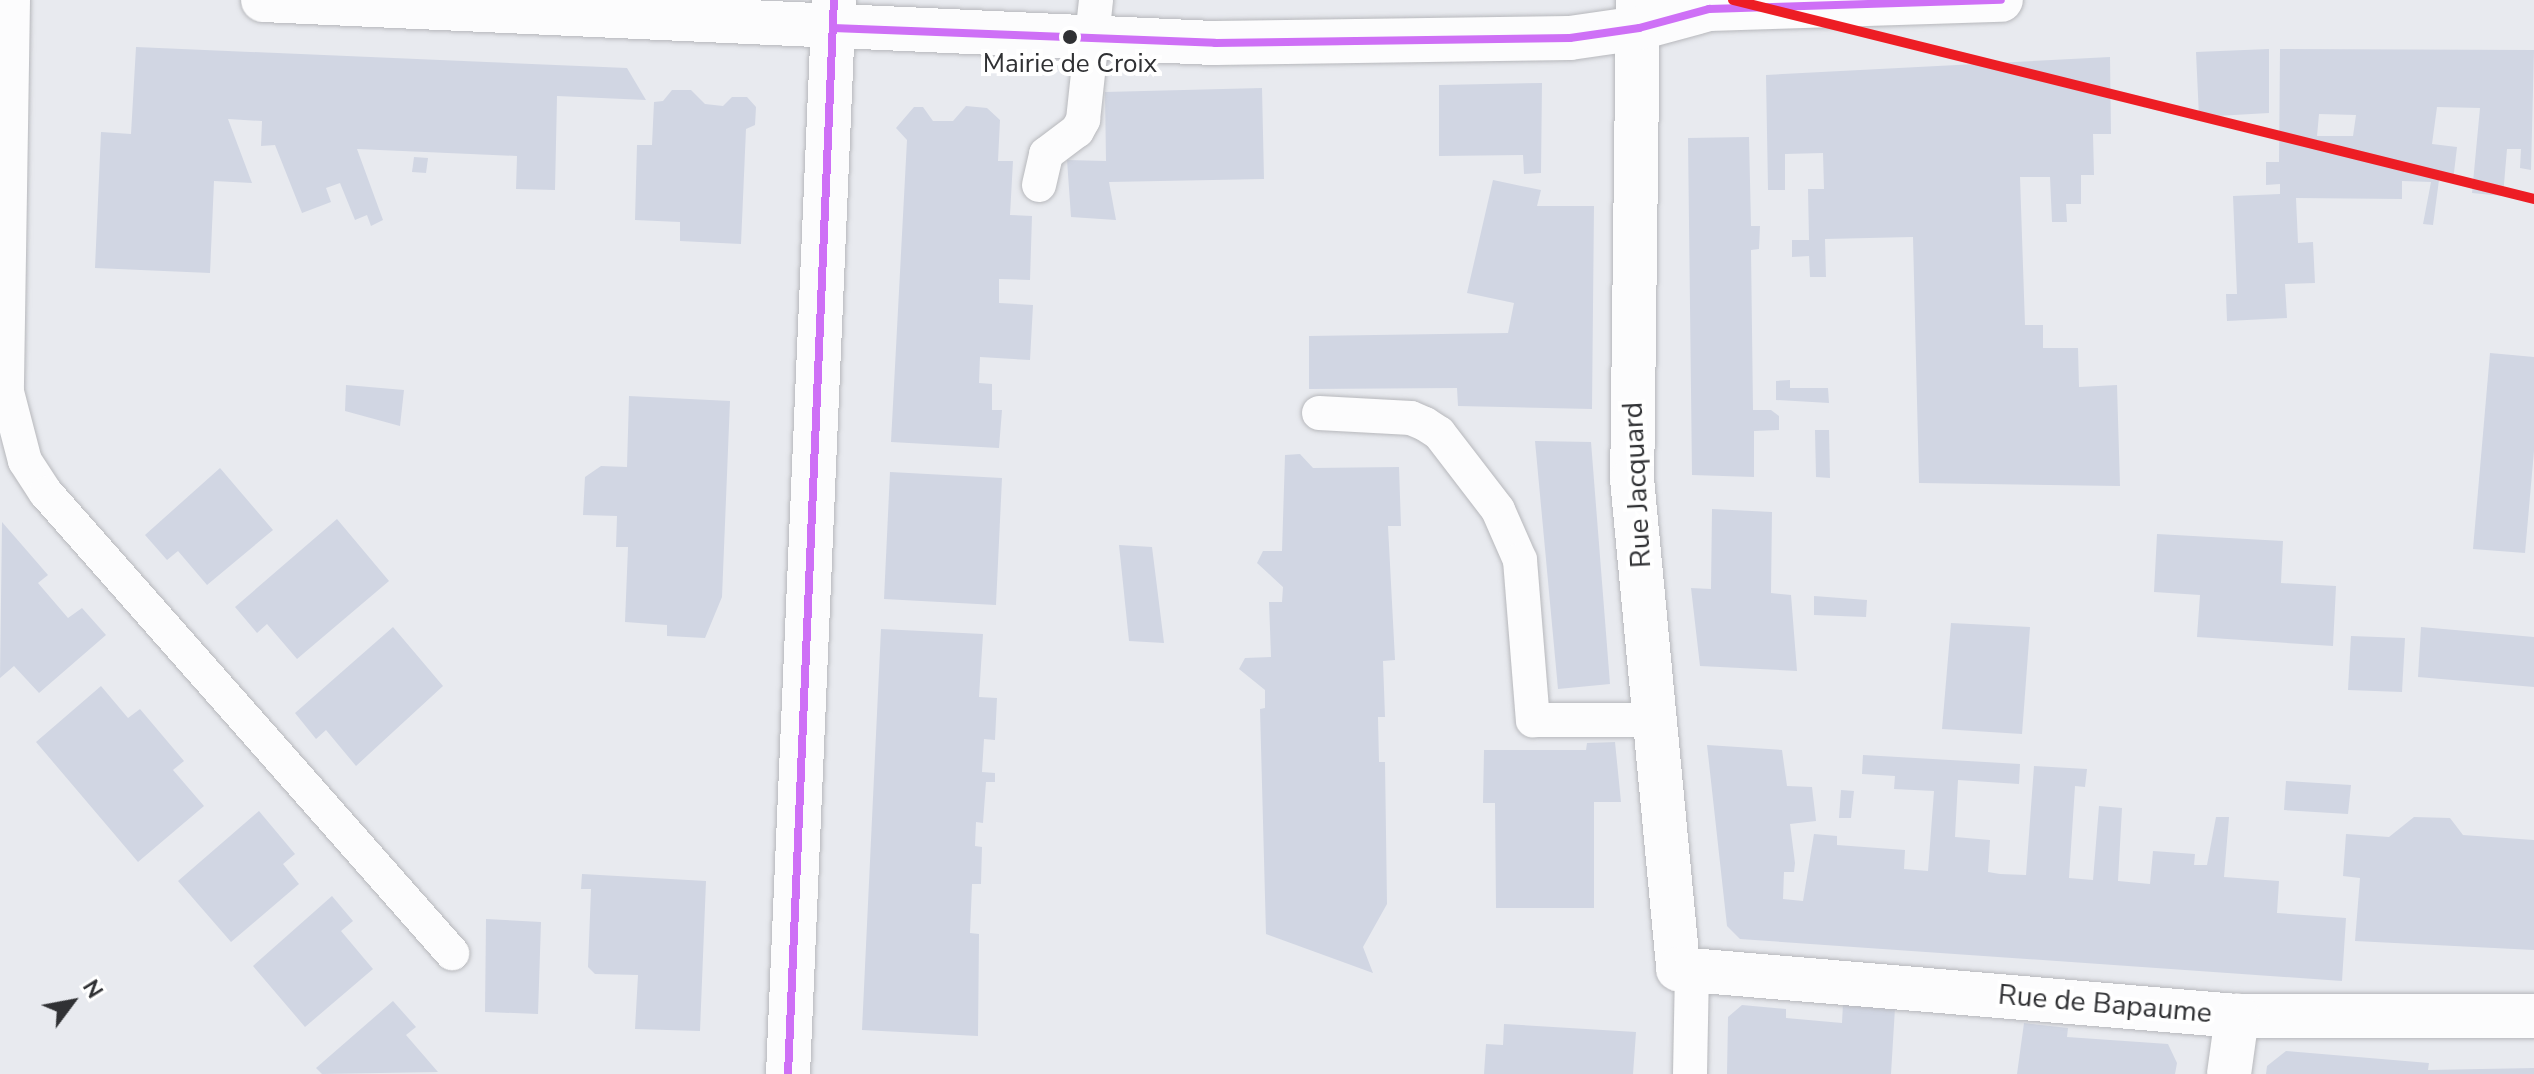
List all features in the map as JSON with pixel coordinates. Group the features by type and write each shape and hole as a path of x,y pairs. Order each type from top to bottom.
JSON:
{"street":[{"path":"263,0 1095,20 1570,38 1638,14 1697,3 2001,0"},
{"path":"788,1074 834,14"},
{"name":"Rue Jacquard","path":"1638,14 1632,479 1655,720 1685,969"},
{"name":"Rue de Bapaume","path":"1685,969 2237,1016 2534,1016"},
{"path":"2229,1074 2237,1016"}],"lane":[{"path":"13,0 7,392 25,461 46,493 452,953"},
{"path":"1039,185 1046,154 1077,131 1083,120 1095,20"},
{"path":"1319,413 1411,418 1425,424 1439,433 1498,510 1520,560 1533,720 1655,720"},
{"path":"1685,969 1690,1074"}],"building":[{"path":"136,47 627,68 646,100 557,96 555,190 516,189 517,156 357,149 383,220 371,226 367,215 355,220 340,183 326,188 331,202 302,213 275,145 261,146 262,121 228,119 252,183 214,181 210,273 95,268 101,132 131,134"},
{"path":"2269,49 2269,113 2199,117 2196,52"},
{"path":"2280,49 2534,50 2531,170 2520,168 2521,149 2507,149 2503,196 2472,193 2480,108 2437,107 2432,144 2457,147 2453,181 2439,180 2433,225 2423,224 2431,182 2402,181 2402,199 2296,198 2298,243 2313,242 2315,283 2285,284 2287,318 2227,321 2226,294 2237,294 2233,196 2280,194 2280,184 2266,185 2266,162 2279,162","holes":["2319,114 2356,115 2353,136 2317,136"]},
{"path":"2110,57 2111,134 2093,134 2094,175 2081,175 2081,204 2066,204 2067,222 2052,222 2050,177 2020,177 2025,325 2043,325 2043,348 2078,348 2079,387 2117,385 2120,486 1919,483 1913,237 1825,239 1826,277 1810,277 1809,256 1792,257 1792,240 1809,240 1808,189 1824,189 1823,153 1785,154 1785,190 1768,190 1766,75"},
{"path":"1542,83 1541,173 1524,174 1523,155 1439,156 1439,85"},
{"path":"1262,88 1264,179 1109,182 1116,220 1071,217 1067,160 1106,161 1105,92"},
{"path":"672,90 691,90 705,104 723,106 732,97 747,97 756,107 755,125 746,129 741,244 680,241 680,222 635,220 637,145 652,145 654,102 663,101"},
{"path":"966,106 987,108 1000,120 998,161 1013,161 1010,215 1032,216 1030,280 999,279 999,303 1033,305 1030,360 980,357 979,383 992,384 992,410 1002,410 999,448 891,442 907,140 896,128 914,107 923,107 933,121 953,121"},
{"path":"1749,137 1751,226 1760,226 1759,249 1751,250 1753,410 1771,410 1779,416 1779,430 1754,431 1754,477 1692,475 1688,138"},
{"path":"414,157 428,158 426,173 412,172"},
{"path":"1493,180 1541,190 1537,206 1594,206 1592,409 1458,406 1457,388 1309,389 1309,336 1508,333 1514,303 1467,293"},
{"path":"2490,353 2534,357 2534,451 2525,553 2473,549"},
{"path":"1790,380 1790,388 1828,388 1829,403 1776,400 1776,381"},
{"path":"346,385 404,390 400,426 345,411"},
{"path":"629,396 730,401 722,597 705,638 667,636 667,625 625,622 628,547 616,547 617,516 583,515 585,477 601,466 627,467"},
{"path":"1815,430 1829,430 1830,478 1816,477"},
{"path":"1535,441 1591,442 1610,684 1558,689"},
{"path":"1300,454 1313,468 1399,467 1401,526 1388,526 1395,660 1383,661 1385,717 1378,717 1379,762 1385,762 1387,904 1363,947 1373,973 1266,934 1260,709 1265,708 1265,690 1239,669 1245,658 1271,657 1269,602 1282,602 1283,587 1257,563 1263,551 1282,551 1285,455"},
{"path":"220,468 273,530 207,585 178,551 167,560 145,535"},
{"path":"890,472 1002,478 996,605 884,599"},
{"path":"1712,509 1772,512 1771,593 1791,595 1797,671 1700,666 1691,588 1711,589"},
{"path":"337,519 389,581 297,659 267,624 257,633 235,607"},
{"path":"2,522 48,575 38,583 68,618 82,608 106,635 39,693 14,666 0,678"},
{"path":"2157,534 2283,541 2281,583 2336,586 2333,646 2197,637 2200,595 2154,592"},
{"path":"1119,545 1152,547 1164,643 1129,641"},
{"path":"1814,596 1867,600 1866,617 1814,615"},
{"path":"1951,623 2030,627 2022,734 1942,729"},
{"path":"393,627 443,686 356,766 326,730 316,739 295,713"},
{"path":"2421,627 2534,637 2534,687 2418,677"},
{"path":"881,629 983,634 979,697 997,698 995,740 984,739 982,772 995,773 995,782 986,782 983,823 976,822 975,846 982,847 981,884 972,884 970,933 979,934 978,1036 862,1030"},
{"path":"2351,636 2405,638 2402,692 2348,690"},
{"path":"101,686 128,718 140,709 184,761 173,770 204,806 138,862 36,742"},
{"path":"1615,742 1621,802 1594,802 1594,908 1496,908 1495,803 1483,803 1484,750 1586,750 1587,743"},
{"path":"1707,745 1782,750 1787,786 1812,787 1816,821 1790,824 1795,863 1794,872 1784,872 1783,899 1803,901 1814,834 1837,836 1837,845 1905,850 1904,869 1928,871 1934,791 1894,789 1895,776 1862,774 1863,755 2020,764 2019,784 1958,780 1955,837 1990,840 1988,872 2000,874 2026,875 2034,766 2087,769 2085,787 2075,786 2069,878 2093,880 2099,806 2122,808 2118,881 2150,884 2153,851 2195,854 2194,865 2207,865 2216,817 2229,817 2224,877 2279,881 2277,913 2346,918 2342,981 1740,939 1727,926"},
{"path":"2286,781 2351,785 2348,814 2284,810"},
{"path":"1841,790 1854,791 1851,818 1839,818"},
{"path":"259,811 295,854 283,864 299,884 231,942 178,881"},
{"path":"2414,817 2450,818 2463,835 2534,840 2534,950 2355,941 2360,878 2343,876 2346,834 2389,837"},
{"path":"582,874 706,881 700,1031 635,1029 638,975 595,974 588,967 591,889 581,889"},
{"path":"332,896 353,921 341,931 373,969 305,1027 253,966"},
{"path":"486,919 541,922 538,1014 485,1012"},
{"path":"393,1001 416,1027 406,1035 438,1072 322,1074 316,1068"},
{"path":"1843,1003 1895,1008 1891,1074 1727,1074 1728,1017 1742,1005 1786,1009 1786,1018 1842,1023"},
{"path":"2024,1023 2068,1028 2067,1037 2168,1044 2177,1063 2175,1074 2017,1074"},
{"path":"1504,1024 1636,1032 1633,1074 1484,1074 1486,1044 1503,1045"},
{"path":"2286,1051 2429,1063 2428,1070 2534,1068 2534,1074 2266,1074 2267,1066"}],"transit line":[{"path":"788,1074 834,0"},
{"path":"1733,0 2534,199"},
{"path":"833,28 1215,43 1570,38 1639,28 1709,9 2001,0"}],"place":[{"name":"Mairie de Croix","path":"1070,37"}]}
